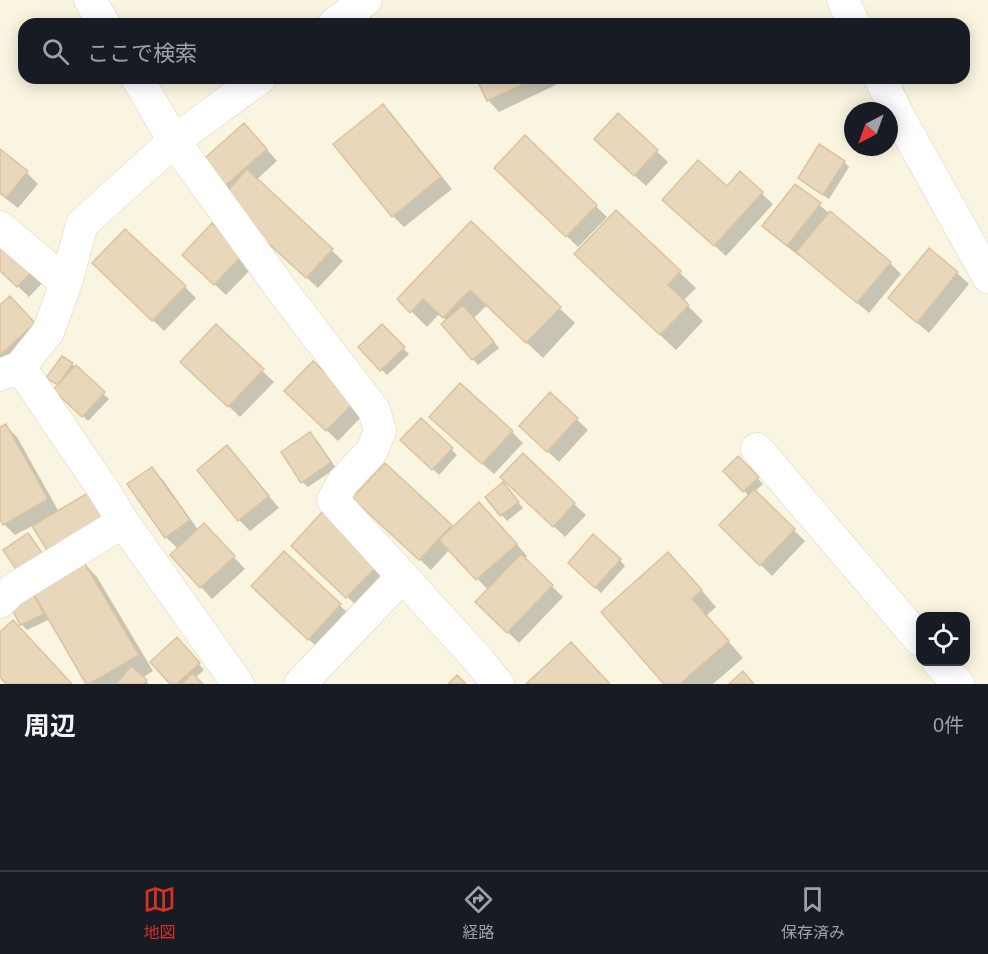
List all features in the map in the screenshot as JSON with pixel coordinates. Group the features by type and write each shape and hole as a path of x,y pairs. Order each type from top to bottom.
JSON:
{"street":[{"path":"90,0 100,18"},
{"path":"342,18 366,0"},
{"path":"843,0 851,18"},
{"path":"141,84 174,141 285,294 374,410 380,431 370,452 343,482 333,500 498,684"},
{"path":"238,684 123,522 107,495 10,371 48,332 66,283 82,224 174,141 252,84"},
{"path":"883,84 988,277"},
{"path":"0,227 66,283"},
{"path":"757,449 916,634"},
{"path":"0,602 12,590 123,522"},
{"path":"300,684 402,577"},
{"path":"941,666 957,684"}],"building":[{"path":"479,84 524,84 487,101"},
{"path":"383,104 441,177 392,217 333,144"},
{"path":"618,113 658,150 634,176 594,139"},
{"path":"244,123 267,149 219,191 197,165"},
{"path":"525,135 597,205 566,237 494,168"},
{"path":"819,144 845,161 823,195 798,178"},
{"path":"0,149 28,171 6,198 0,193"},
{"path":"698,160 727,186 740,171 763,192 714,246 662,200"},
{"path":"247,169 333,249 306,278 220,199"},
{"path":"795,184 821,203 787,246 762,226"},
{"path":"616,210 681,271 668,285 689,305 660,335 574,254"},
{"path":"830,211 891,262 857,303 796,252"},
{"path":"471,221 561,307 526,343 470,290 443,318 423,299 410,313 397,299"},
{"path":"212,223 244,253 214,285 182,255"},
{"path":"125,229 186,286 152,321 92,263"},
{"path":"0,230 37,266 17,287 0,271"},
{"path":"929,248 958,272 917,323 888,298"},
{"path":"10,296 35,323 0,355 0,305"},
{"path":"463,305 494,342 472,360 441,324"},
{"path":"216,324 264,369 228,407 180,362"},
{"path":"382,324 405,347 380,371 358,347"},
{"path":"62,356 73,363 58,385 46,378"},
{"path":"313,361 355,401 326,431 284,391"},
{"path":"76,365 105,392 82,417 53,390"},
{"path":"460,383 513,431 482,464 429,417"},
{"path":"550,392 578,418 547,452 519,426"},
{"path":"421,418 453,448 432,470 400,440"},
{"path":"6,424 48,499 3,525 0,519 0,427"},
{"path":"310,432 331,462 301,483 281,452"},
{"path":"227,445 269,496 238,521 197,470"},
{"path":"523,453 575,503 553,527 500,477"},
{"path":"738,456 759,477 743,492 723,471"},
{"path":"385,463 452,525 419,560 352,498"},
{"path":"152,467 190,520 165,538 127,484"},
{"path":"503,482 519,502 500,516 485,497"},
{"path":"98,487 117,519 52,558 32,526"},
{"path":"754,489 795,529 760,566 719,525"},
{"path":"479,502 517,544 476,580 439,540"},
{"path":"323,511 379,564 346,598 291,546"},
{"path":"204,523 235,556 200,588 170,555"},
{"path":"28,533 47,560 22,578 3,550"},
{"path":"593,534 621,559 595,588 568,563"},
{"path":"284,551 341,604 308,640 251,586"},
{"path":"668,552 702,590 692,599 729,641 680,684 664,684 601,612"},
{"path":"521,554 553,585 507,633 475,602"},
{"path":"82,559 139,655 89,684 86,684 31,589"},
{"path":"33,594 44,614 20,625 10,605"},
{"path":"13,620 72,684 6,684 0,677 0,632"},
{"path":"177,637 200,663 177,684 170,684 150,662"},
{"path":"571,642 610,684 526,684"},
{"path":"131,666 147,680 144,684 116,684"},
{"path":"743,671 754,684 729,684"},
{"path":"192,673 203,684 182,684"},
{"path":"457,675 466,684 448,684"}]}
